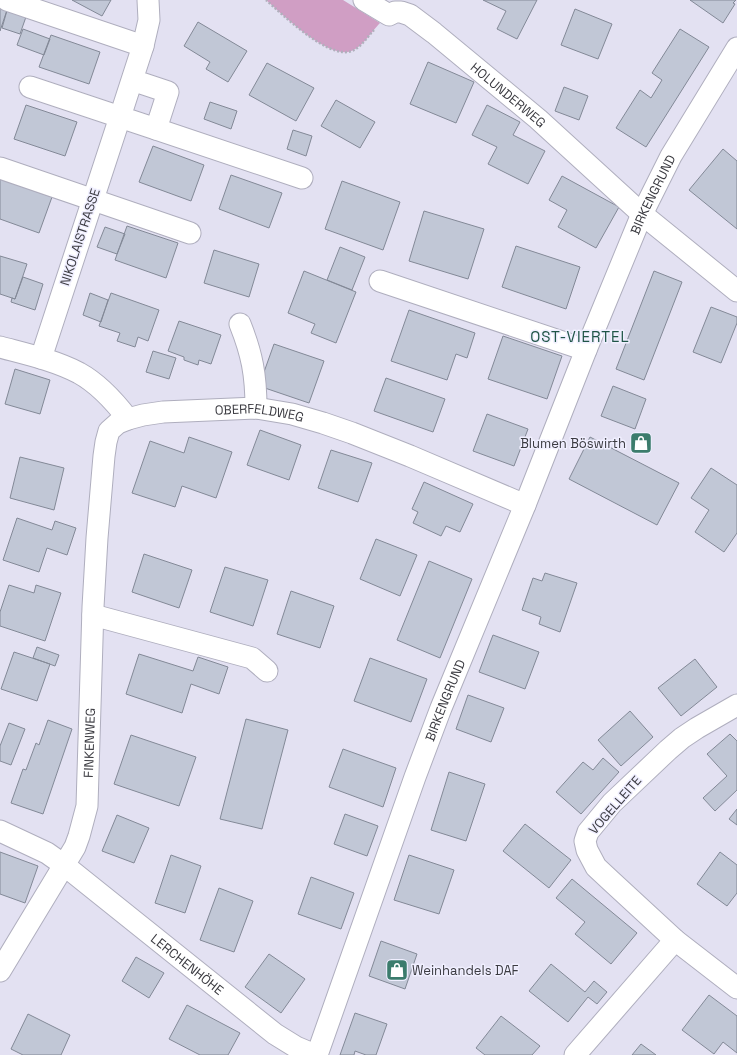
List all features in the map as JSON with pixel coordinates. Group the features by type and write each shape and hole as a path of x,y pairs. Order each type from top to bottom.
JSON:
{"street":[{"path":"7,0 143,46"},
{"name":"NIKOLAISTRASSE","path":"41,358 143,46 149,20 148,0"},
{"path":"364,0 389,15"},
{"name":"HOLUNDERWEG","path":"389,15 395,12 410,14 434,33 538,119 642,214 737,291"},
{"name":"BIRKENGRUND","path":"316,1055 418,770 468,640 525,505 586,350 642,214 671,156 737,48"},
{"path":"132,80 168,92 156,128"},
{"path":"30,87 302,178"},
{"path":"0,168 190,233"},
{"path":"380,281 586,350"},
{"path":"240,324 249,345 253,364 256,387 256,408"},
{"path":"0,347 41,358 79,374 98,386 117,404 128,419"},
{"name":"OBERFELDWEG","path":"128,419 163,412 256,408 299,416 352,433 525,505"},
{"name":"FINKENWEG","path":"64,865 75,847 79,836 88,797 93,615 97,538 106,442 110,430 118,423 128,419"},
{"path":"93,615 252,658 267,671"},
{"name":"VOGELLEITE","path":"737,705 697,728 668,750 612,804 588,832 585,841 587,850 596,867 675,940 737,988"},
{"name":"LERCHENHÖHE","path":"0,831 36,847 64,865 275,1034 296,1047 316,1055"},
{"path":"0,971 64,865"},
{"path":"575,1055 675,940"}],"path":[{"path":"266,0 305,34 328,48 340,52 349,52 356,48 389,15"}],"shaded area":[{"path":"266,0 343,0 380,23 358,47 348,52 339,52 316,41 293,24"}],"building":[{"path":"72,0 111,0 102,16"},
{"path":"483,0 537,0 517,39 497,29 506,11"},
{"path":"690,0 736,0 723,23"},
{"path":"0,4 8,7 0,31"},
{"path":"8,7 27,14 20,34 2,28"},
{"path":"575,9 612,24 598,59 561,45"},
{"path":"198,22 247,51 228,82 206,69 210,62 184,46"},
{"path":"23,29 50,39 44,55 17,45"},
{"path":"680,29 709,47 646,147 616,128 640,90 651,98 662,80 652,73"},
{"path":"51,35 100,52 89,84 39,67"},
{"path":"428,62 474,82 456,123 410,104"},
{"path":"267,63 314,88 296,121 249,95"},
{"path":"564,87 588,96 579,120 555,111"},
{"path":"336,100 375,122 360,148 321,126"},
{"path":"210,102 237,111 231,129 204,119"},
{"path":"26,105 77,122 65,156 14,139"},
{"path":"487,105 520,122 513,135 545,151 528,184 488,164 497,147 472,135"},
{"path":"293,130 312,136 306,156 287,149"},
{"path":"153,146 204,165 191,201 139,182"},
{"path":"723,149 737,161 737,229 689,190"},
{"path":"231,175 282,193 269,228 219,209"},
{"path":"562,176 619,207 596,248 558,227 567,210 549,200"},
{"path":"0,179 52,197 39,233 0,219"},
{"path":"342,181 400,202 383,250 325,229"},
{"path":"424,211 484,229 468,279 409,261"},
{"path":"127,226 178,243 166,278 115,260"},
{"path":"105,227 125,234 117,254 97,247"},
{"path":"516,246 580,267 566,309 502,287"},
{"path":"340,247 365,257 352,290 327,280"},
{"path":"214,250 259,264 249,297 204,283"},
{"path":"0,256 27,264 15,299 0,294"},
{"path":"304,271 356,292 336,343 311,333 315,324 288,313"},
{"path":"654,271 682,282 644,380 616,369"},
{"path":"23,277 43,284 35,310 11,302 12,298 15,299"},
{"path":"90,293 108,300 101,322 83,315"},
{"path":"111,293 159,310 148,341 138,337 135,347 117,341 120,333 99,326"},
{"path":"711,307 737,317 737,323 721,363 693,352"},
{"path":"409,310 475,333 467,358 456,354 447,380 391,361"},
{"path":"179,321 221,335 211,364 199,360 198,365 184,360 184,357 168,351"},
{"path":"503,336 562,356 547,399 488,379"},
{"path":"274,344 324,361 309,403 259,386"},
{"path":"153,351 176,358 169,379 146,372"},
{"path":"15,369 50,380 40,414 5,404"},
{"path":"386,378 445,399 433,432 374,411"},
{"path":"613,386 646,399 635,429 601,416"},
{"path":"487,414 528,429 514,466 473,451"},
{"path":"260,430 301,445 289,480 247,465"},
{"path":"189,437 232,452 216,498 182,486 175,507 132,493 150,441 184,453"},
{"path":"590,437 679,483 657,525 569,479"},
{"path":"331,450 372,463 358,502 318,488"},
{"path":"20,457 64,468 54,510 10,498"},
{"path":"711,468 737,485 737,533 724,552 695,532 709,510 691,498"},
{"path":"424,482 473,504 460,532 446,526 441,536 413,523 418,512 412,509"},
{"path":"17,518 52,530 55,521 76,528 67,555 47,548 39,572 3,560"},
{"path":"376,539 417,555 400,596 360,579"},
{"path":"144,554 192,570 179,608 132,592"},
{"path":"429,561 472,579 440,658 397,640"},
{"path":"225,567 268,580 253,626 210,612"},
{"path":"545,573 577,583 560,632 539,624 541,617 522,610 533,578 542,581"},
{"path":"9,585 34,593 36,585 61,593 45,641 0,626 0,612"},
{"path":"291,591 334,606 320,648 277,634"},
{"path":"493,635 539,652 525,689 479,672"},
{"path":"37,647 59,655 55,666 33,658"},
{"path":"14,652 50,664 37,701 1,689"},
{"path":"139,654 193,671 198,657 228,667 219,694 191,684 182,713 126,694"},
{"path":"370,658 427,679 411,722 354,701"},
{"path":"695,659 717,687 681,716 658,688"},
{"path":"468,695 504,708 491,742 456,729"},
{"path":"630,711 653,737 621,766 598,740"},
{"path":"246,719 288,730 262,829 220,819"},
{"path":"48,720 72,729 43,814 11,803 23,769 26,770 36,743 39,745"},
{"path":"9,723 25,729 11,765 0,761 0,746"},
{"path":"730,734 737,741 737,790 715,811 703,798 727,776 707,754"},
{"path":"131,735 196,757 179,806 114,784"},
{"path":"343,749 396,768 383,807 329,787"},
{"path":"603,758 619,772 581,814 556,792 583,762 593,770"},
{"path":"449,772 485,784 466,841 431,830"},
{"path":"737,809 737,825 729,819"},
{"path":"345,814 378,826 367,856 334,844"},
{"path":"117,815 149,828 134,863 102,851"},
{"path":"525,824 571,860 549,888 503,851"},
{"path":"0,852 38,866 25,903 0,894"},
{"path":"720,852 737,865 737,893 727,906 697,884"},
{"path":"171,855 201,866 185,913 155,903"},
{"path":"409,855 454,870 439,914 394,900"},
{"path":"311,877 354,893 341,929 298,914"},
{"path":"572,879 637,933 611,964 575,934 585,922 556,898"},
{"path":"219,888 253,901 234,952 200,940"},
{"path":"381,941 417,954 405,989 369,976"},
{"path":"269,954 305,979 281,1013 245,987"},
{"path":"136,957 164,973 149,998 122,981"},
{"path":"551,964 585,992 594,981 607,992 597,1004 588,997 568,1022 529,991"},
{"path":"709,995 737,1016 737,1053 723,1042 714,1054 682,1030"},
{"path":"187,1005 240,1033 228,1055 200,1055 169,1039"},
{"path":"355,1013 387,1024 376,1055 366,1055 355,1051 354,1055 340,1055"},
{"path":"28,1014 70,1035 61,1055 23,1055 11,1049"},
{"path":"501,1016 540,1046 532,1055 485,1055 476,1048"},
{"path":"641,1044 656,1055 632,1055"}],"place":[{"name":"Blumen Böswirth","path":"641,443"},
{"name":"Weinhandels DAF","path":"397,970"}],"district":[{"name":"OST-VIERTEL","path":"580,336"}]}
